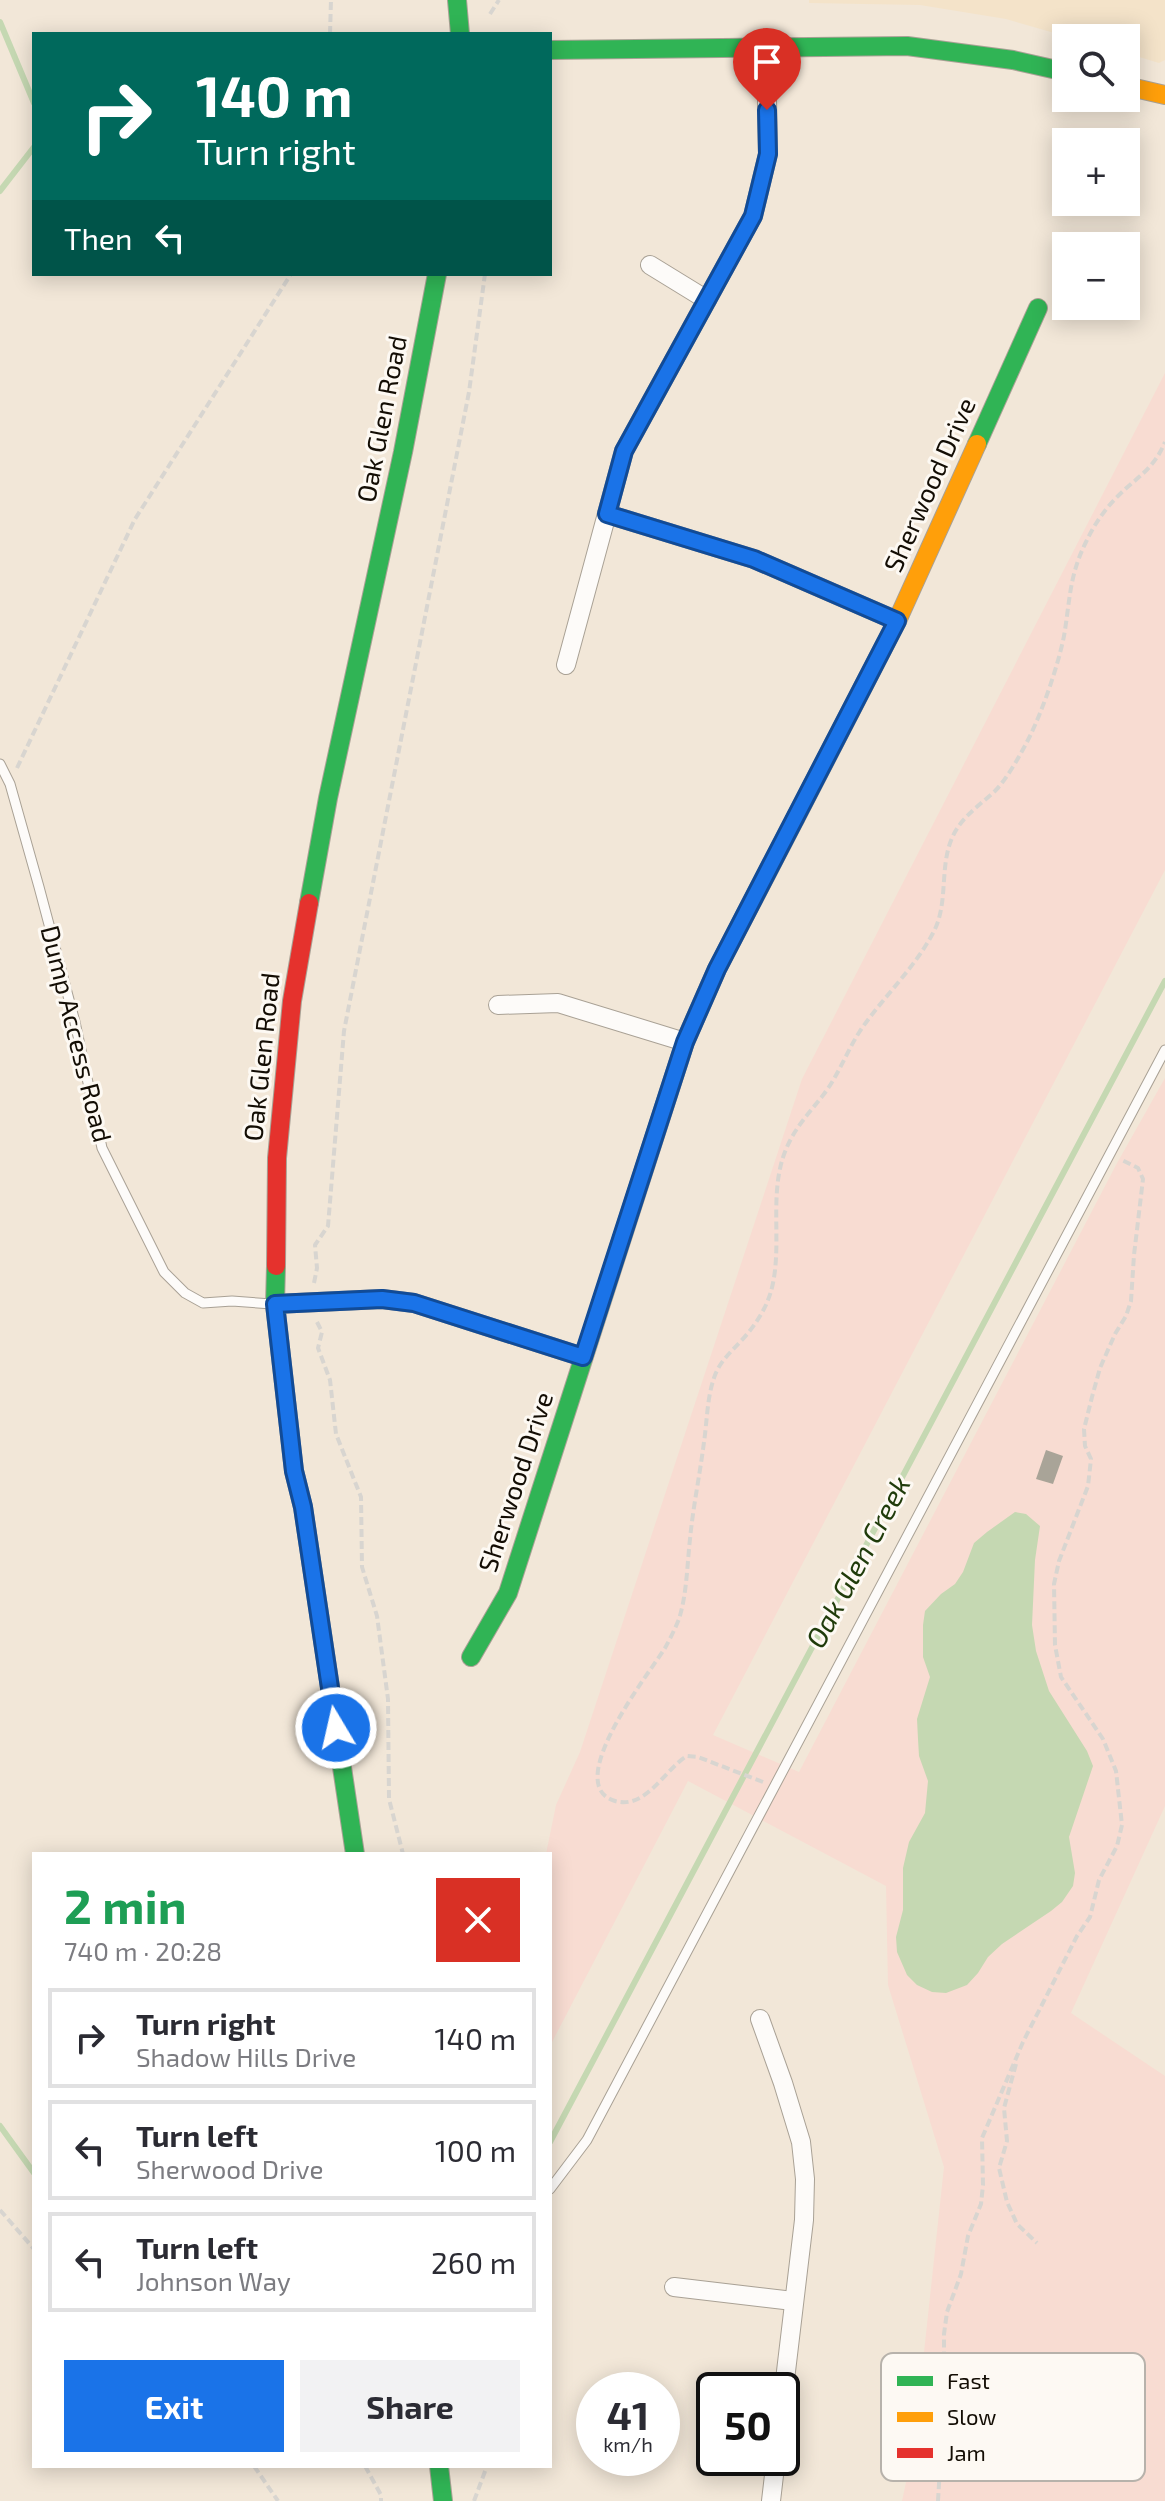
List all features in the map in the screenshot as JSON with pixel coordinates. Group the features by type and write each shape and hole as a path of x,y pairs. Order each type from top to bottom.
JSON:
{"main road":[{"path":"457,0 460,32"},
{"path":"552,50 907,46 1013,60 1052,69"},
{"path":"1140,89 1165,95"},
{"name":"Oak Glen Road","path":"355,1852 303,1507 294,1471 275,1304 277,1158 292,1001 328,798 403,452 437,276"},
{"name":"Sherwood Drive","path":"471,1657 508,1593 685,1042 717,969 897,621 1038,308"},
{"path":"439,2468 443,2501"}],"street":[{"path":"566,665 624,451 753,216 768,154 766,46"},
{"path":"650,265 707,300"},
{"path":"607,514 754,559 897,621"},
{"path":"498,1005 558,1003 685,1042"},
{"path":"275,1304 382,1299 414,1303 583,1357"},
{"path":"760,2019 801,2142 805,2179 804,2220 785,2372"},
{"path":"674,2287 793,2301"},
{"path":"771,2501 774,2476"}],"lane":[{"name":"Dump Access Road","path":"0,764 10,784 75,1022 102,1148 164,1272 185,1293 203,1303 232,1301 275,1304"},
{"path":"552,2186 587,2140 1165,1050"}],"path":[{"path":"330,32 331,0"},
{"path":"490,14 499,0"},
{"path":"10,784 135,519 290,276"},
{"path":"402,1852 389,1799 388,1699 377,1616 362,1567 361,1497 336,1434 330,1380 318,1348 322,1332 309,1303 317,1268 315,1245 328,1226 344,1031 469,392 485,276"},
{"path":"776,1787 698,1757 687,1756 638,1798 627,1802 612,1800 602,1792 599,1782 601,1752 666,1647 683,1605 691,1526 713,1381 726,1356 764,1311 769,1296 773,1282 778,1178 782,1159 801,1122 826,1092 859,1033 933,933 941,916 952,838 970,810 997,789 1029,739 1042,706 1063,638 1075,567 1087,541 1101,515 1131,483 1145,475 1165,442"},
{"path":"944,2353 947,2312 961,2274 968,2236 981,2204 982,2138 1023,2042 1077,1936 1090,1917 1099,1880 1117,1846 1122,1825 1116,1771 1103,1739 1061,1677 1055,1645 1054,1584 1059,1561 1088,1486 1091,1459 1085,1446 1084,1429 1100,1368 1131,1301 1143,1179 1138,1168 1109,1154"},
{"path":"1023,2042 1004,2108 1007,2141 999,2168 1007,2202 1017,2224 1037,2243"},
{"path":"0,2210 32,2247"},
{"path":"255,2468 278,2501"},
{"path":"366,2468 381,2495 381,2501"},
{"path":"474,2501 486,2468"},
{"path":"937,2481 938,2501"}],"shaded area":[{"path":"809,0 1165,0 1165,60 1159,63 1140,57 1140,24 1052,24 1052,32 1006,19 920,5 809,3"},
{"path":"1165,373 1165,870 713,1735 799,1772 1116,1165 1165,1078 1165,1806 1071,2013 1165,2076 1165,2501 902,2501 906,2481 1145,2481 1145,2353 924,2353 944,2167 888,1985 886,1886 688,1781 552,2042 552,1852 546,1852 556,1805 580,1752 802,1079"},
{"path":"1015,1512 1026,1514 1040,1526 1032,1625 1036,1651 1049,1691 1087,1751 1093,1766 1069,1837 1075,1873 1073,1886 1062,1902 988,1957 967,1985 946,1993 932,1992 917,1985 907,1975 897,1952 896,1937 903,1910 903,1868 909,1842 925,1813 928,1781 919,1756 917,1719 930,1677 923,1657 925,1611 955,1584 974,1543"}],"building":[{"path":"1046,1450 1063,1456 1053,1484 1036,1479"}],"waterway":[{"path":"0,22 32,98"},
{"path":"0,191 32,150"},
{"name":"Oak Glen Creek","path":"552,2138 1165,981"},
{"path":"0,2126 32,2170"}],"traffic: fast":[{"path":"457,0 460,32"},
{"path":"552,50 907,46 1013,60 1052,69"},
{"path":"309,903 437,276"},
{"path":"977,444 1038,308"},
{"path":"471,1657 508,1593 685,1042 717,969 795,819"},
{"path":"276,1266 275,1304 294,1471 303,1507 355,1852"},
{"path":"439,2468 443,2501"}],"traffic: slow":[{"path":"1140,89 1165,95"},
{"path":"795,819 897,621 977,444"}],"traffic: jam":[{"path":"276,1266 277,1158 292,1001 309,903"}],"route":[{"path":"336,1728 303,1507 294,1471 275,1304 382,1299 414,1303 583,1357 685,1042 717,969 897,621 754,559 607,514 624,451 753,216 768,154 767,110"}]}
